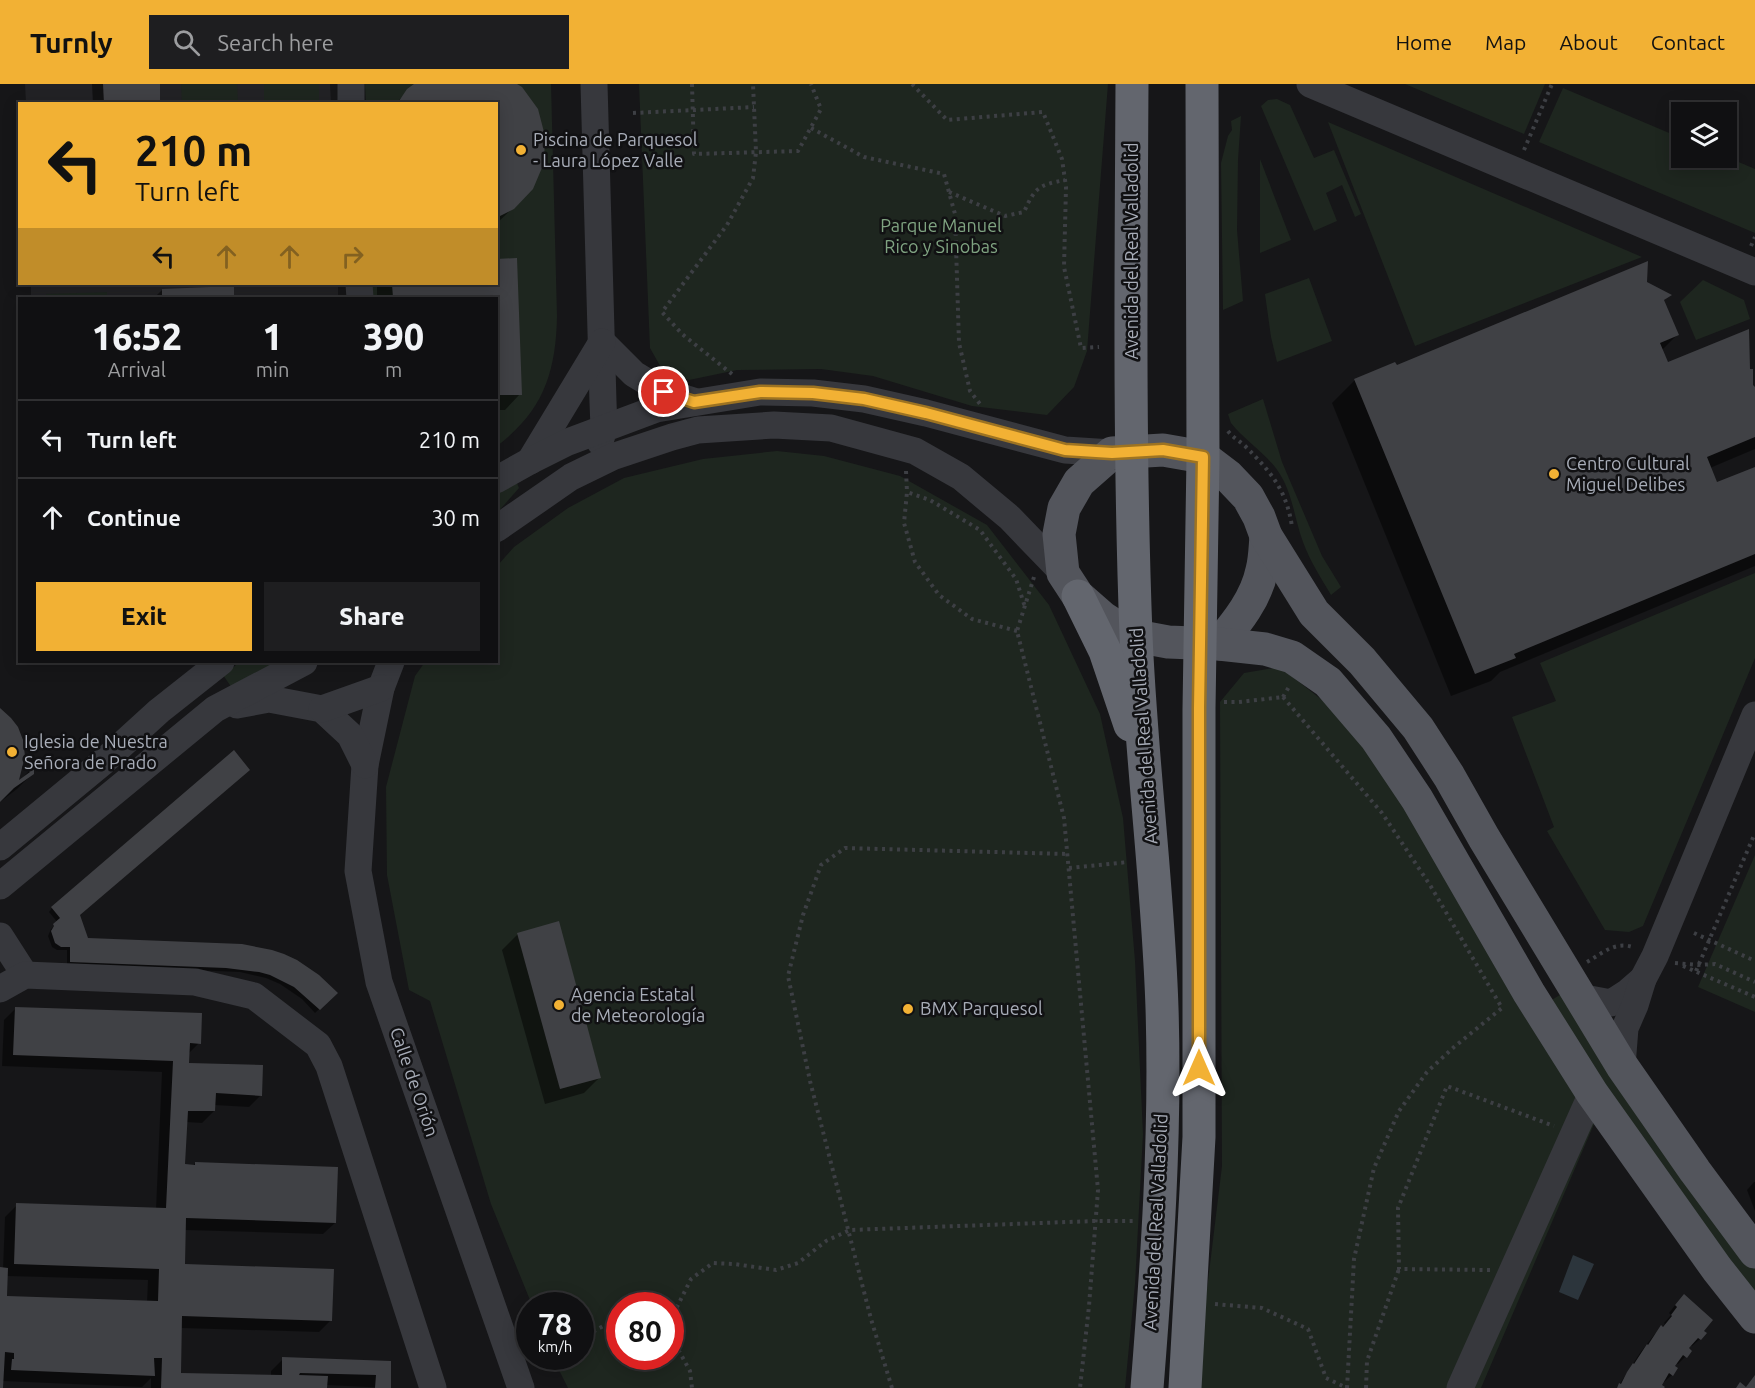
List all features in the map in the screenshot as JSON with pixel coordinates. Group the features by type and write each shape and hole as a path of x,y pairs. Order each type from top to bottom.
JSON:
{"highway":[{"name":"Avenida del Real Valladolid","path":"1132,84 1122,452 1162,1008 1160,1178 1147,1388"},
{"name":"Avenida del Real Valladolid","path":"1185,1388 1199,1137 1209,644 1203,457 1202,84"},
{"path":"1059,581 1105,651 1147,776"}],"main road":[{"path":"1755,1252 1622,1066 1418,728 1362,661 1314,614 1280,534 1259,517 1248,497 1228,476 1203,457 1163,450 1122,452 1079,482 1064,508 1059,534 1059,581 1102,617 1136,636 1168,642 1265,649 1292,657 1328,682 1376,738 1417,800 1529,993 1592,1093 1717,1269 1755,1317"},
{"path":"1209,644 1241,617 1280,534"}],"street":[{"path":"351,84 351,102"},
{"path":"498,527 529,489 599,448 604,428 594,84"},
{"path":"1311,84 1755,272"},
{"path":"602,342 634,374 664,392 694,402"},
{"path":"530,461 602,342"},
{"path":"498,479 568,442 656,409 760,392 813,393 864,399 1065,450 1122,452"},
{"path":"498,527 571,477 612,457 698,430 774,425 831,428 915,451 961,477 1016,525 1059,581"},
{"path":"604,428 626,439 648,445"},
{"path":"0,847 94,769 159,711 220,663"},
{"path":"0,886 215,709 302,663"},
{"name":"Calle de Orión","path":"392,663 381,687 365,765 358,871 379,981 521,1388"},
{"path":"215,709 269,699 322,709 381,687"},
{"path":"322,709 350,735 365,765"},
{"path":"1622,1066 1625,1028 1643,979 1755,715"},
{"path":"0,903 21,868"},
{"path":"0,936 25,975"},
{"path":"0,989 25,975 195,982 254,996 318,1045 329,1066 433,1388"},
{"path":"1579,997 1611,1003 1643,979"},
{"path":"1460,1388 1592,1093"}],"path":[{"path":"692,84 693,154 798,151 821,109 811,84"},
{"path":"735,376 682,334 662,312 727,225 753,178 756,152 753,84"},
{"path":"912,84 947,120 1042,112 1062,159 1065,180 1064,267 1081,348 1099,347"},
{"path":"1515,170 1552,84"},
{"path":"633,113 754,107"},
{"path":"811,128 864,157 944,174 955,214 959,344 970,391 986,412"},
{"path":"949,192 1005,216 1024,212 1031,196 1042,184 1065,180"},
{"path":"1225,426 1265,466 1278,484 1289,508 1280,534"},
{"path":"906,469 907,492 904,523 915,562 939,595 972,619 1017,630"},
{"path":"907,492 930,500 980,530 1016,579 1026,608"},
{"path":"1059,581 1026,608 1017,630 1064,818 1098,1190 1080,1388"},
{"path":"1215,1304 1262,1308 1308,1329 1326,1378 1347,1388 1354,1259 1374,1168 1399,1111 1426,1072 1502,1008 1430,885 1382,813 1283,697"},
{"path":"1696,971 1755,833"},
{"path":"892,1388 810,1081 788,976 802,915 821,865 845,849 1067,854"},
{"path":"1069,868 1136,861"},
{"path":"1694,933 1755,961"},
{"path":"1680,964 1755,997"},
{"path":"1366,1388 1367,1361 1399,1269 1398,1208 1447,1086 1574,1133"},
{"path":"684,1293 691,1279 713,1263 776,1270 798,1263 826,1240 849,1230 1126,1221"},
{"path":"1399,1269 1454,1271 1514,1269"},
{"path":"684,1360 690,1371 692,1388"}],"shaded area":[{"path":"25,84 330,84 331,102 26,102"},
{"path":"31,285 338,285 338,297 31,297"},
{"path":"1573,1255 1594,1264 1578,1300 1559,1292"}],"green space":[{"path":"181,84 237,84 238,102 182,102"},
{"path":"264,84 319,84 319,102 264,102"},
{"path":"365,84 551,84 557,316 554,355 550,373 536,405 513,433 498,445 498,297 372,297 371,285 498,285 498,102 366,102"},
{"name":"Parque Manuel Rico y Sinobas","path":"639,84 1108,84 1087,351 1074,387 1047,415 972,406 873,376 821,369 737,370 689,380 663,371 650,348"},
{"path":"1405,84 1545,84 1524,134"},
{"path":"1563,88 1671,134 1671,168 1737,168 1737,161 1755,169 1755,233 1539,142"},
{"path":"1277,99 1290,105 1314,158 1334,150 1361,214 1355,217 1342,185 1326,193 1337,221 1314,231 1261,106 1268,100"},
{"path":"1241,116 1237,230 1243,301 1223,310 1221,163 1228,136 1232,130 1231,121"},
{"path":"1328,122 1642,257 1415,346"},
{"path":"1260,159 1291,240 1260,253"},
{"path":"1309,278 1332,341 1277,362 1265,294"},
{"path":"1703,280 1744,300 1750,319 1696,340 1680,302"},
{"path":"107,292 107,297 46,297 46,294"},
{"path":"1263,399 1282,462 1322,556 1341,587 1331,595 1306,549 1288,492 1277,469 1231,423 1228,414"},
{"path":"777,451 824,456 900,476 987,525 1049,605 1100,714 1123,818 1135,961 1143,1134 1135,1284 1125,1388 568,1388 559,1370 594,1370 594,1292 527,1292 491,1204 430,1001 409,990 387,875 386,787 415,676 424,663 498,663 498,565 514,547 568,508 624,478 703,459"},
{"path":"516,481 519,488 498,512 498,491"},
{"path":"1755,573 1755,658 1643,926 1629,932 1605,930 1547,831 1554,827 1512,717 1556,701 1540,663"},
{"path":"239,663 274,663 232,688 223,675"},
{"path":"1280,667 1383,748 1594,1124 1481,1388 1195,1388 1222,1166 1220,702 1244,673"},
{"path":"1755,855 1755,1012 1698,987"},
{"path":"1563,993 1755,1268 1755,1299 1547,1003"}],"building":[{"path":"103,84 160,84 160,102 104,102"},
{"name":"Piscina de Parquesol - Laura López Valle","path":"414,84 517,84 522,87 538,109 545,136 544,163 533,189 514,209 498,217 498,102 398,102 407,89"},
{"path":"517,258 522,395 498,395 498,297 393,297 392,285 498,285 498,259"},
{"name":"Centro Cultural Miguel Delibes","path":"1648,261 1647,282 1672,295 1664,300 1679,335 1660,343 1668,362 1749,329 1750,369 1753,369 1755,387 1755,437 1707,457 1717,482 1755,467 1755,554 1514,654 1516,658 1475,674 1354,379 1395,362 1397,365"},
{"path":"234,286 234,297 162,297 162,289"},
{"name":"Iglesia de Nuestra Señora de Prado","path":"0,708 18,727 23,740 25,756 19,780 34,766 34,774 14,788 0,802"},
{"path":"234,750 250,770 80,915 88,938 242,944 284,954 319,975 338,993 320,1010 294,987 259,972 226,968 70,962 70,947 61,947 55,943 51,931 53,924 60,918 51,907"},
{"name":"Agencia Estatal de Meteorología","path":"559,921 601,1078 560,1089 517,933"},
{"path":"15,1007 202,1013 201,1044 190,1043 189,1063 263,1065 262,1096 216,1093 215,1111 188,1111 185,1164 195,1165 195,1162 338,1167 336,1223 186,1218 185,1264 334,1269 332,1321 182,1316 181,1373 282,1375 282,1357 391,1361 391,1388 375,1388 376,1375 300,1373 299,1375 328,1376 327,1388 161,1388 162,1358 154,1358 155,1376 11,1370 14,1353 5,1352 3,1388 0,1388 0,1267 8,1268 7,1296 158,1301 159,1269 14,1264 16,1203 166,1208 173,1061 13,1055"},
{"path":"1684,1294 1713,1320 1704,1331 1707,1333 1701,1340 1698,1338 1689,1348 1692,1351 1687,1358 1683,1355 1675,1366 1678,1368 1673,1376 1669,1373 1662,1385 1664,1388 1617,1388 1661,1325 1663,1327 1672,1316 1677,1307 1675,1305"},
{"path":"1755,1375 1755,1388 1736,1388 1740,1382 1746,1387"}],"place":[{"name":"Piscina de Parquesol - Laura López Valle","path":"521,150"},
{"name":"Centro Cultural Miguel Delibes","path":"1554,474"},
{"name":"Iglesia de Nuestra Señora de Prado","path":"12,752"},
{"name":"Agencia Estatal de Meteorología","path":"559,1005"},
{"name":"BMX Parquesol","path":"908,1009"}],"route":[{"path":"664,392 694,402 760,392 813,393 864,399 1065,450 1112,453 1163,450 1203,457 1199,708 1199,1068"}]}
